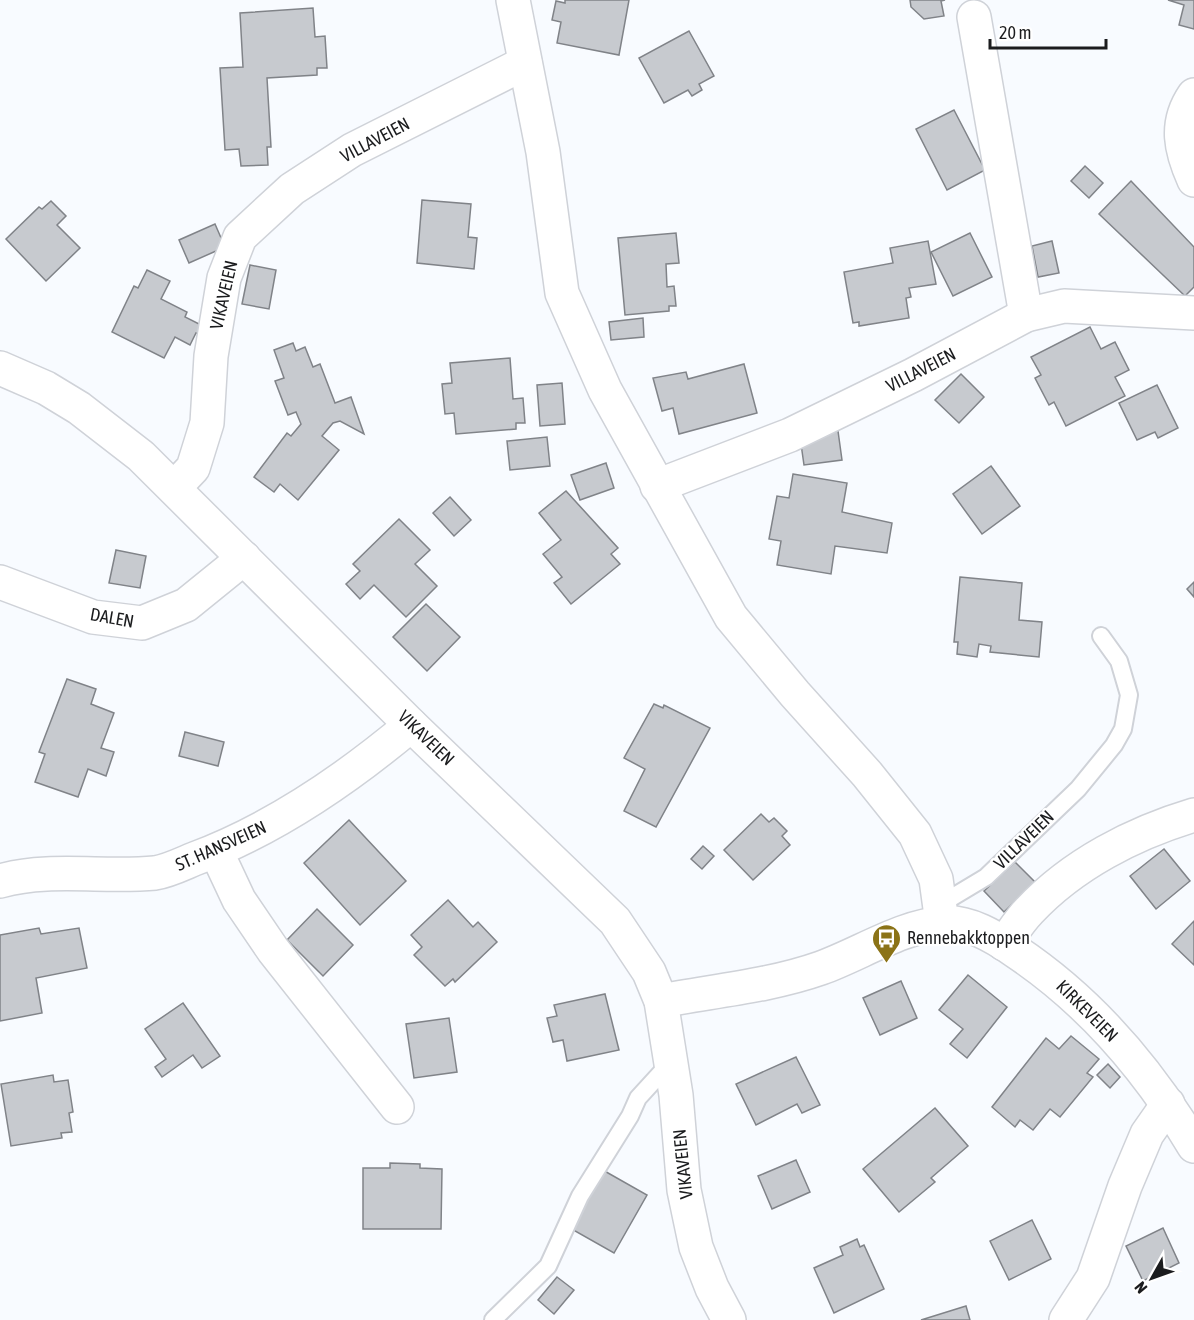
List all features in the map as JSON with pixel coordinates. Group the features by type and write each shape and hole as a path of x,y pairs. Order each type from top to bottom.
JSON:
{"street":[{"path":"513,0 543,152 562,293 605,390 730,617 867,774 915,834 936,879 942,914 921,928 819,969 660,1001"},
{"path":"974,17 1026,315"},
{"name":"VILLAVEIEN","path":"240,237 292,189 351,150 525,63"},
{"path":"1194,95 1185,109 1181,151 1194,180"},
{"name":"VIKAVEIEN","path":"174,488 193,468 207,423 211,356 224,278 240,237"},
{"name":"VILLAVEIEN","path":"657,486 790,435 913,375 1026,315 1064,306 1194,313"},
{"name":"VIKAVEIEN","path":"0,368 46,388 79,408 141,456 411,725 615,921 649,972 660,1001 671,1062 684,1190 691,1224 696,1247 712,1288 729,1320"},
{"name":"DALEN","path":"0,582 93,617 142,623 186,605 244,558"},
{"name":"ST. HANSVEIEN","path":"0,880 24,874 102,876 158,873 216,851 271,824 375,755 411,725"},
{"path":"1004,944 1029,911 1065,879 1108,851 1158,826 1194,814"},
{"path":"216,851 239,900 273,950 397,1107"},
{"name":"KIRKEVEIEN","path":"942,914 956,923 978,930 1004,944 1071,992 1102,1023 1168,1104 1194,1146"},
{"path":"1066,1320 1093,1278 1125,1186 1143,1145 1168,1104"}],"lane":[{"name":"VILLAVEIEN","path":"942,914 986,877 1078,789 1114,745 1123,729 1129,695 1119,661 1101,636"},
{"path":"493,1320 548,1266 580,1196 630,1116 638,1098 671,1062"}],"building":[{"path":"565,0 629,0 619,55 557,43 561,22 552,20 556,1 565,3"},
{"path":"910,0 945,0 941,1 944,16 924,19 911,7"},
{"path":"1168,0 1194,0 1194,29 1179,25 1184,5"},
{"path":"313,8 315,37 325,36 327,68 317,68 317,75 267,78 271,147 267,147 268,165 241,166 239,149 225,150 220,68 243,67 240,13"},
{"path":"689,31 714,76 699,84 702,90 692,96 688,90 664,103 639,58"},
{"path":"954,110 985,170 947,190 916,129"},
{"path":"1085,166 1103,183 1089,198 1071,181"},
{"path":"1131,181 1194,247 1194,287 1185,296 1099,214"},
{"path":"422,200 471,204 468,237 477,238 474,269 417,263"},
{"path":"51,201 66,216 57,225 80,248 46,281 6,239 39,207 42,209"},
{"path":"215,224 225,247 189,263 179,240"},
{"path":"676,233 679,263 666,264 667,287 674,286 676,306 669,306 669,311 625,315 618,238"},
{"path":"970,233 992,277 953,296 931,252"},
{"path":"928,241 936,284 909,288 911,297 906,298 909,318 859,326 859,322 853,323 844,272 893,263 890,248"},
{"path":"1052,241 1059,273 1038,277 1032,246"},
{"path":"250,265 276,270 269,309 242,304"},
{"path":"147,270 170,281 161,299 187,312 185,317 203,326 202,335 196,333 190,345 175,337 164,358 112,332 134,286 138,288"},
{"path":"643,318 644,337 611,340 609,322"},
{"path":"1090,327 1101,349 1115,342 1129,370 1115,377 1125,396 1066,426 1054,402 1049,405 1035,378 1041,375 1031,357"},
{"path":"293,343 296,351 305,347 313,367 320,364 335,403 351,397 364,434 340,421 333,423 322,436 339,450 298,500 280,484 274,492 254,477 287,433 291,436 301,424 296,412 288,415 275,381 284,378 274,350"},
{"path":"510,358 513,399 523,398 525,423 516,423 516,429 456,434 454,413 445,414 442,384 452,383 450,363"},
{"path":"744,364 757,413 679,434 673,408 662,411 653,378 686,372 688,379"},
{"path":"961,374 984,397 959,423 935,400"},
{"path":"562,383 565,424 540,426 537,385"},
{"path":"1157,385 1178,428 1158,438 1155,432 1137,440 1119,403"},
{"path":"838,431 842,460 804,465 800,437"},
{"path":"547,437 550,466 510,470 507,441"},
{"path":"606,463 614,488 580,500 571,475"},
{"path":"991,466 1020,506 982,534 953,494"},
{"path":"793,474 847,483 842,512 892,523 887,553 835,546 831,574 777,565 781,541 769,539 777,496 789,498"},
{"path":"566,491 618,548 611,554 620,564 571,604 554,583 562,577 543,554 561,540 539,513"},
{"path":"450,497 471,520 454,536 433,513"},
{"path":"399,519 430,550 415,564 437,586 406,617 374,585 360,599 346,584 360,571 353,564"},
{"path":"116,550 146,556 140,588 109,583"},
{"path":"960,577 1022,583 1019,620 1042,622 1039,657 990,652 991,646 979,644 977,657 957,654 958,642 954,642"},
{"path":"1194,582 1194,597 1187,589"},
{"path":"426,604 460,637 427,671 393,637"},
{"path":"67,679 96,689 91,704 114,713 101,748 114,752 106,776 88,769 78,797 35,782 45,754 39,752"},
{"path":"654,704 663,708 664,705 710,728 656,827 624,811 645,769 624,758"},
{"path":"185,732 224,742 218,766 179,756"},
{"path":"761,814 769,822 774,818 787,831 782,836 790,845 753,880 724,850"},
{"path":"349,820 406,881 360,925 304,863"},
{"path":"703,846 714,856 702,869 691,859"},
{"path":"1164,849 1190,881 1156,909 1130,876"},
{"path":"1015,862 1035,882 1004,912 984,891"},
{"path":"448,900 473,927 478,922 497,942 455,982 453,979 445,986 414,955 422,947 411,935"},
{"path":"317,909 353,945 323,976 287,940"},
{"path":"1194,921 1194,965 1172,944"},
{"path":"39,928 41,934 79,928 87,968 36,978 42,1013 0,1021 0,935"},
{"path":"968,975 1007,1007 967,1058 950,1044 963,1029 939,1010"},
{"path":"901,981 917,1018 880,1035 863,998"},
{"path":"605,994 619,1050 567,1061 563,1040 553,1042 547,1018 557,1016 554,1005"},
{"path":"183,1003 220,1056 202,1068 193,1055 162,1077 155,1067 166,1059 145,1029"},
{"path":"449,1018 457,1072 414,1078 406,1024"},
{"path":"1071,1036 1099,1059 1087,1073 1093,1077 1060,1117 1050,1109 1033,1130 1020,1120 1015,1127 992,1107 1046,1038 1059,1049"},
{"path":"796,1057 820,1105 802,1113 797,1104 756,1125 736,1084"},
{"path":"1108,1064 1120,1077 1110,1088 1097,1075"},
{"path":"53,1075 54,1082 68,1080 73,1112 69,1113 72,1132 61,1133 62,1138 11,1146 1,1084"},
{"path":"935,1108 968,1146 931,1178 935,1182 899,1212 863,1169"},
{"path":"796,1160 810,1192 772,1209 758,1176"},
{"path":"390,1163 420,1164 420,1168 442,1169 441,1229 363,1229 363,1168 390,1168"},
{"path":"601,1169 647,1195 614,1253 568,1227"},
{"path":"1032,1220 1051,1259 1009,1280 990,1241"},
{"path":"1163,1228 1179,1263 1143,1281 1126,1246"},
{"path":"857,1239 860,1247 864,1245 884,1289 834,1313 814,1268 843,1255 840,1247"},
{"path":"557,1277 574,1290 554,1314 538,1300"},
{"path":"966,1306 970,1320 921,1320"}],"place":[{"name":"Rennebakktoppen","path":"886,964"}]}
